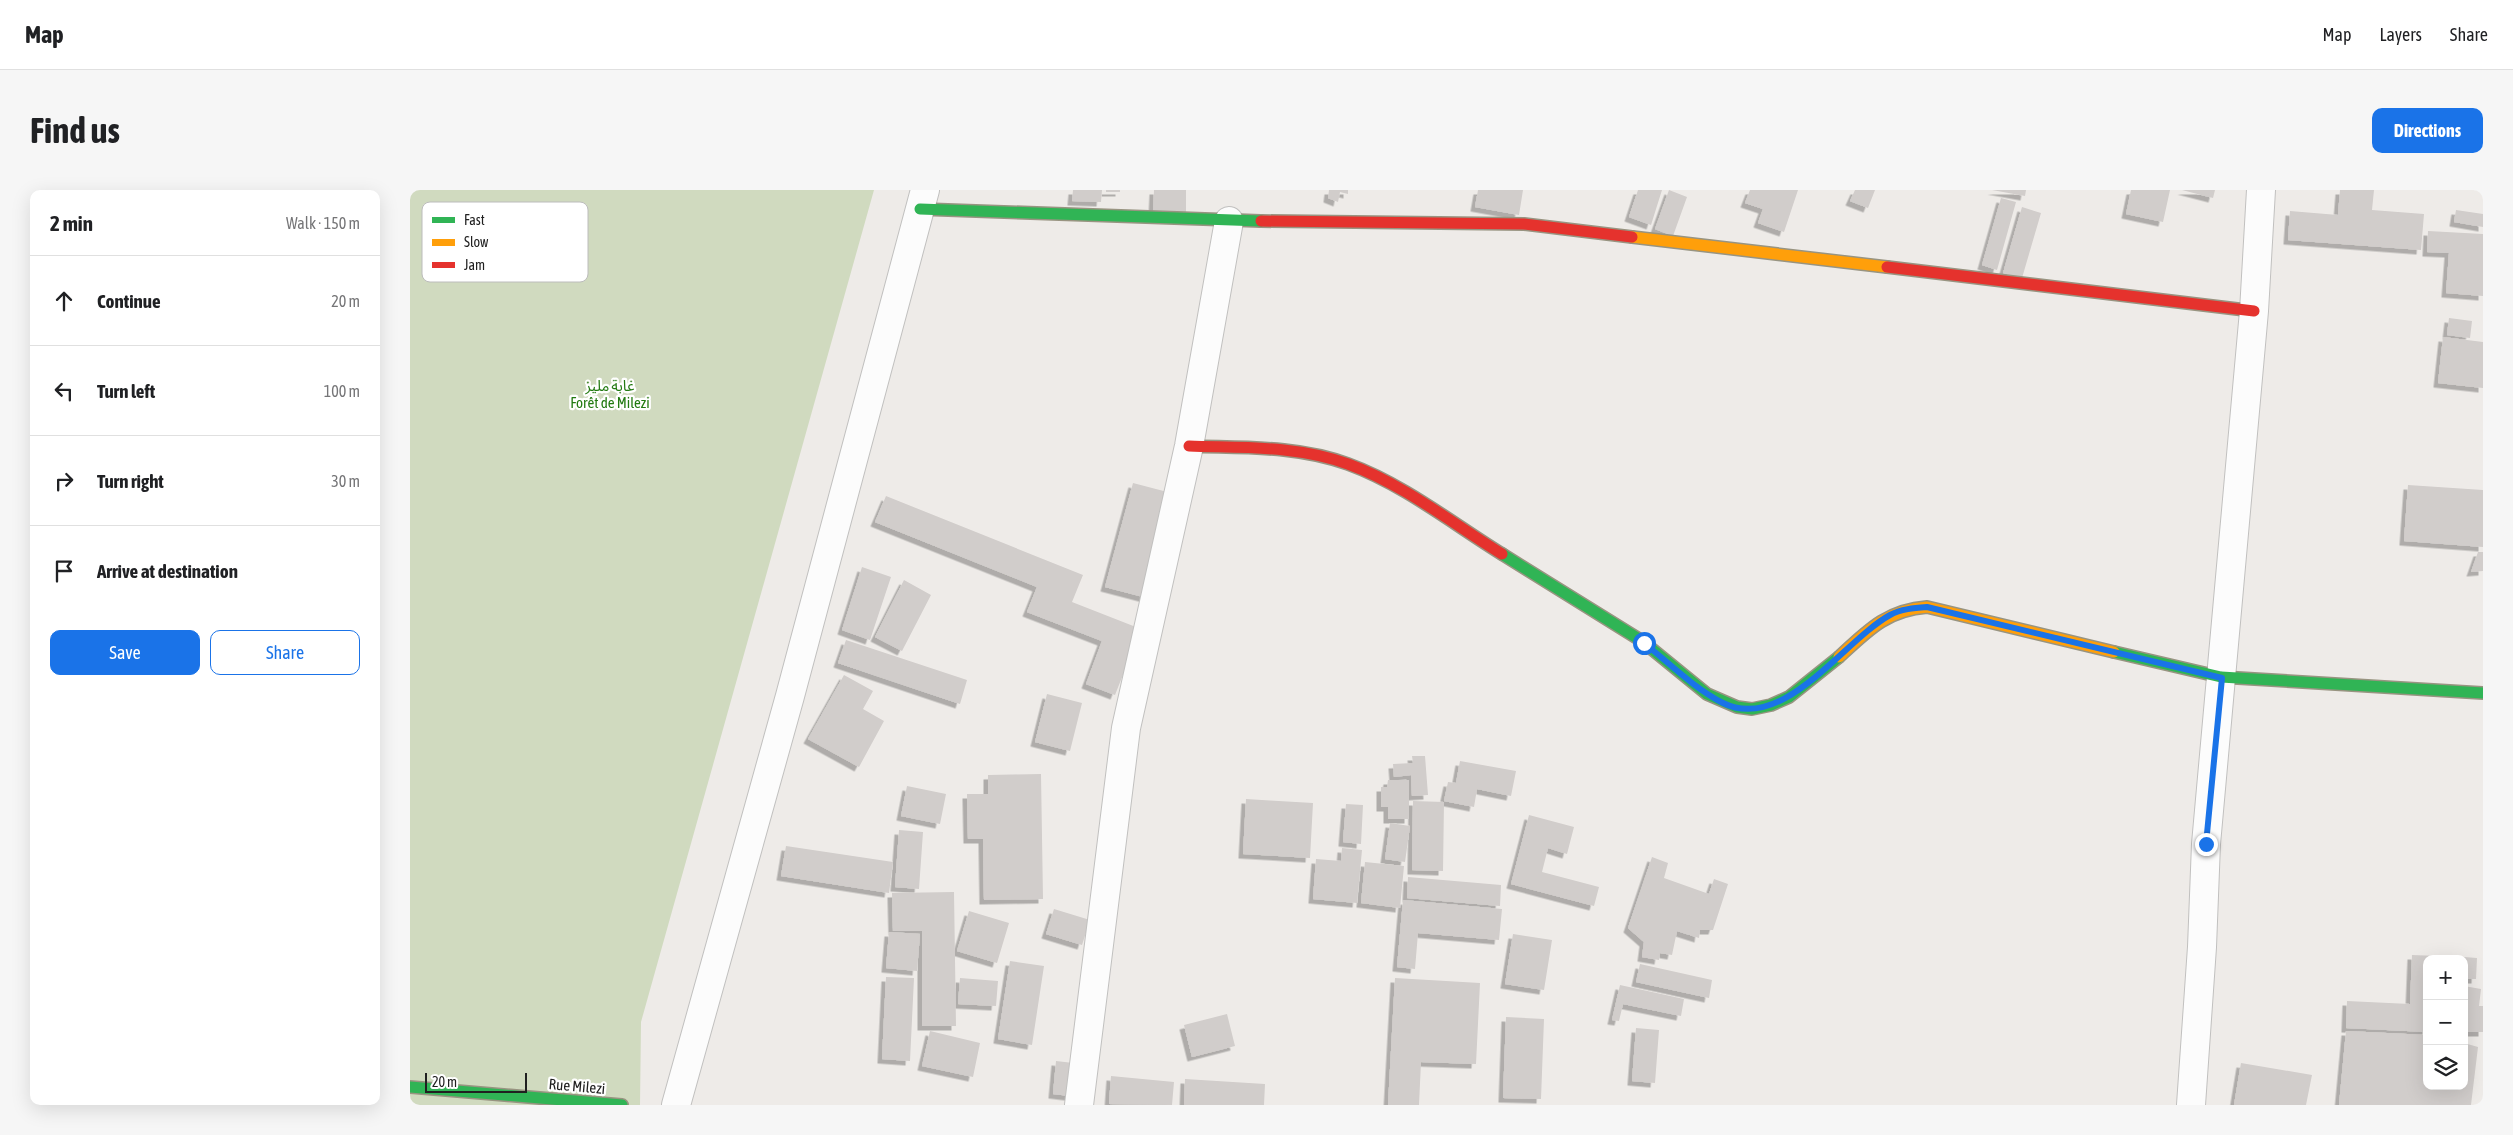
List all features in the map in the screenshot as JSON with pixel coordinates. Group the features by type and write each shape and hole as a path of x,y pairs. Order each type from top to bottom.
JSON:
{"street":[{"path":"2191,1105 2202,947 2206,844 2254,310 2261,190"},
{"path":"676,1105 790,696 922,199 1229,221 1524,224 2254,310"},
{"path":"1079,1105 1126,728 1189,446 1229,221"},
{"path":"1189,446 1311,453 1367,471 1590,608 1644,643 1709,694 1723,703 1737,708 1766,706 1798,692 1858,637 1891,614 1908,609 1927,607 2222,678 2483,693"},
{"name":"Rue Milezi","path":"410,1087 622,1105"}],"green space":[{"name":"غابة مليز Forêt de Milezi","path":"410,190 874,190 641,1022 640,1105 410,1105"}],"building":[{"path":"1073,190 1102,190 1101,202 1072,201"},
{"path":"1106,190 1120,190 1120,192 1106,192"},
{"path":"1154,190 1186,190 1186,212 1153,212"},
{"path":"1329,190 1348,190 1348,194 1340,192 1338,202 1328,198"},
{"path":"1478,190 1523,190 1519,215 1475,207"},
{"path":"1638,190 1662,190 1651,225 1629,217"},
{"path":"1669,190 1687,197 1673,236 1655,229"},
{"path":"1750,190 1798,190 1784,232 1758,223 1763,209 1745,203"},
{"path":"1855,190 1875,190 1868,208 1850,201"},
{"path":"1992,190 2026,190 2025,196"},
{"path":"2131,190 2170,190 2163,222 2126,214"},
{"path":"2182,190 2215,190 2213,198"},
{"path":"2340,190 2374,190 2372,210 2424,214 2421,250 2288,240 2290,211 2338,215"},
{"path":"2001,198 2016,202 1997,270 1982,265"},
{"path":"2022,207 2041,213 2022,278 2003,273"},
{"path":"2456,210 2483,214 2483,227 2454,222"},
{"path":"2428,231 2483,234 2483,296 2446,293 2449,253 2427,252"},
{"path":"2449,318 2472,321 2470,338 2447,335"},
{"path":"2443,337 2483,342 2483,388 2438,383"},
{"path":"1133,483 1175,494 1147,598 1105,587"},
{"path":"2408,485 2483,490 2483,547 2404,541"},
{"path":"886,496 1083,575 1072,602 1141,629 1115,695 1086,684 1102,641 1027,612 1037,587 875,522"},
{"path":"2478,552 2483,552 2483,571 2471,572"},
{"path":"862,567 891,577 870,640 842,630"},
{"path":"904,580 931,595 902,651 875,637"},
{"path":"846,640 967,680 960,704 838,663"},
{"path":"844,675 873,691 863,709 884,721 859,767 808,739"},
{"path":"1047,694 1082,703 1070,751 1035,742"},
{"path":"1412,756 1425,756 1428,795 1412,796 1411,775 1394,777 1393,764 1413,763"},
{"path":"1460,761 1516,771 1511,796 1477,789 1474,807 1444,801 1448,782 1456,783"},
{"path":"1041,774 1043,899 984,900 983,839 968,839 967,794 988,794 988,775"},
{"path":"1388,780 1409,780 1409,819 1388,819 1388,807 1381,807 1381,787 1387,787"},
{"path":"907,786 946,794 940,824 901,816"},
{"path":"1246,799 1313,803 1310,858 1243,854"},
{"path":"1413,801 1444,802 1443,871 1412,870"},
{"path":"1346,804 1363,805 1361,844 1343,842"},
{"path":"1529,815 1574,827 1567,854 1548,848 1542,872 1599,887 1594,906 1511,884"},
{"path":"1390,823 1410,826 1405,862 1385,859"},
{"path":"899,830 923,832 919,889 895,887"},
{"path":"786,846 893,862 889,893 781,876"},
{"path":"1342,848 1362,850 1357,903 1313,899 1316,859 1341,861"},
{"path":"1652,857 1668,863 1664,878 1709,894 1714,879 1728,884 1713,930 1700,930 1699,938 1677,931 1672,955 1660,953 1659,960 1642,957 1644,942 1628,928"},
{"path":"1365,862 1404,866 1400,908 1361,903"},
{"path":"1408,877 1501,885 1500,906 1407,898"},
{"path":"954,892 956,1026 922,1026 922,931 893,931 892,893"},
{"path":"1403,900 1502,909 1499,940 1418,933 1415,969 1397,967"},
{"path":"1054,909 1090,920 1082,945 1046,934"},
{"path":"969,911 1009,923 997,963 957,951"},
{"path":"889,932 920,934 917,971 886,968"},
{"path":"1513,934 1552,940 1544,990 1505,984"},
{"path":"2412,955 2423,955 2423,1032 2346,1028 2347,1001 2410,1004"},
{"path":"2468,957 2477,958 2476,979 2468,979"},
{"path":"1010,961 1044,966 1032,1045 998,1039"},
{"path":"1640,964 1712,980 1709,998 1636,982"},
{"path":"886,977 914,978 910,1061 882,1059"},
{"path":"960,978 998,981 996,1006 958,1004"},
{"path":"1395,978 1480,983 1476,1064 1421,1062 1419,1105 1388,1105"},
{"path":"1620,985 1684,999 1681,1016 1623,1004 1619,1021 1612,1020"},
{"path":"2468,987 2481,989 2479,1006 2483,1006 2483,1032 2468,1032"},
{"path":"1227,1014 1235,1046 1192,1057 1184,1025"},
{"path":"1506,1017 1544,1019 1541,1099 1503,1098"},
{"path":"1636,1028 1659,1030 1655,1083 1632,1081"},
{"path":"930,1031 980,1043 973,1077 922,1066"},
{"path":"2346,1031 2423,1035 2423,1090 2468,1090 2468,1044 2478,1047 2471,1105 2339,1105"},
{"path":"1056,1061 1082,1064 1078,1097 1053,1094"},
{"path":"2241,1063 2312,1075 2306,1105 2234,1105"},
{"path":"1111,1076 1174,1082 1172,1105 1109,1104"},
{"path":"1185,1079 1265,1084 1264,1105 1184,1105"}],"traffic: fast":[{"path":"920,209 1261,221"},
{"path":"1502,554 1642,641 1707,694 1737,707 1752,709 1771,705 1789,697 1839,657"},
{"path":"2114,652 2221,677 2483,693"},
{"path":"410,1087 622,1105"}],"traffic: slow":[{"path":"1632,237 1887,267"},
{"path":"1839,657 1859,638 1889,617 1900,612 1927,607 2114,652"}],"traffic: jam":[{"path":"1261,221 1524,224 1632,237"},
{"path":"1887,267 2254,311"},
{"path":"1189,446 1289,450 1309,453 1348,464 1368,472 1408,493 1502,554"}],"route":[{"path":"1644,643 1695,684 1723,703 1737,708 1753,709 1766,706 1798,692 1858,637 1891,614 1908,609 1927,607 2222,678 2206,844"}]}
